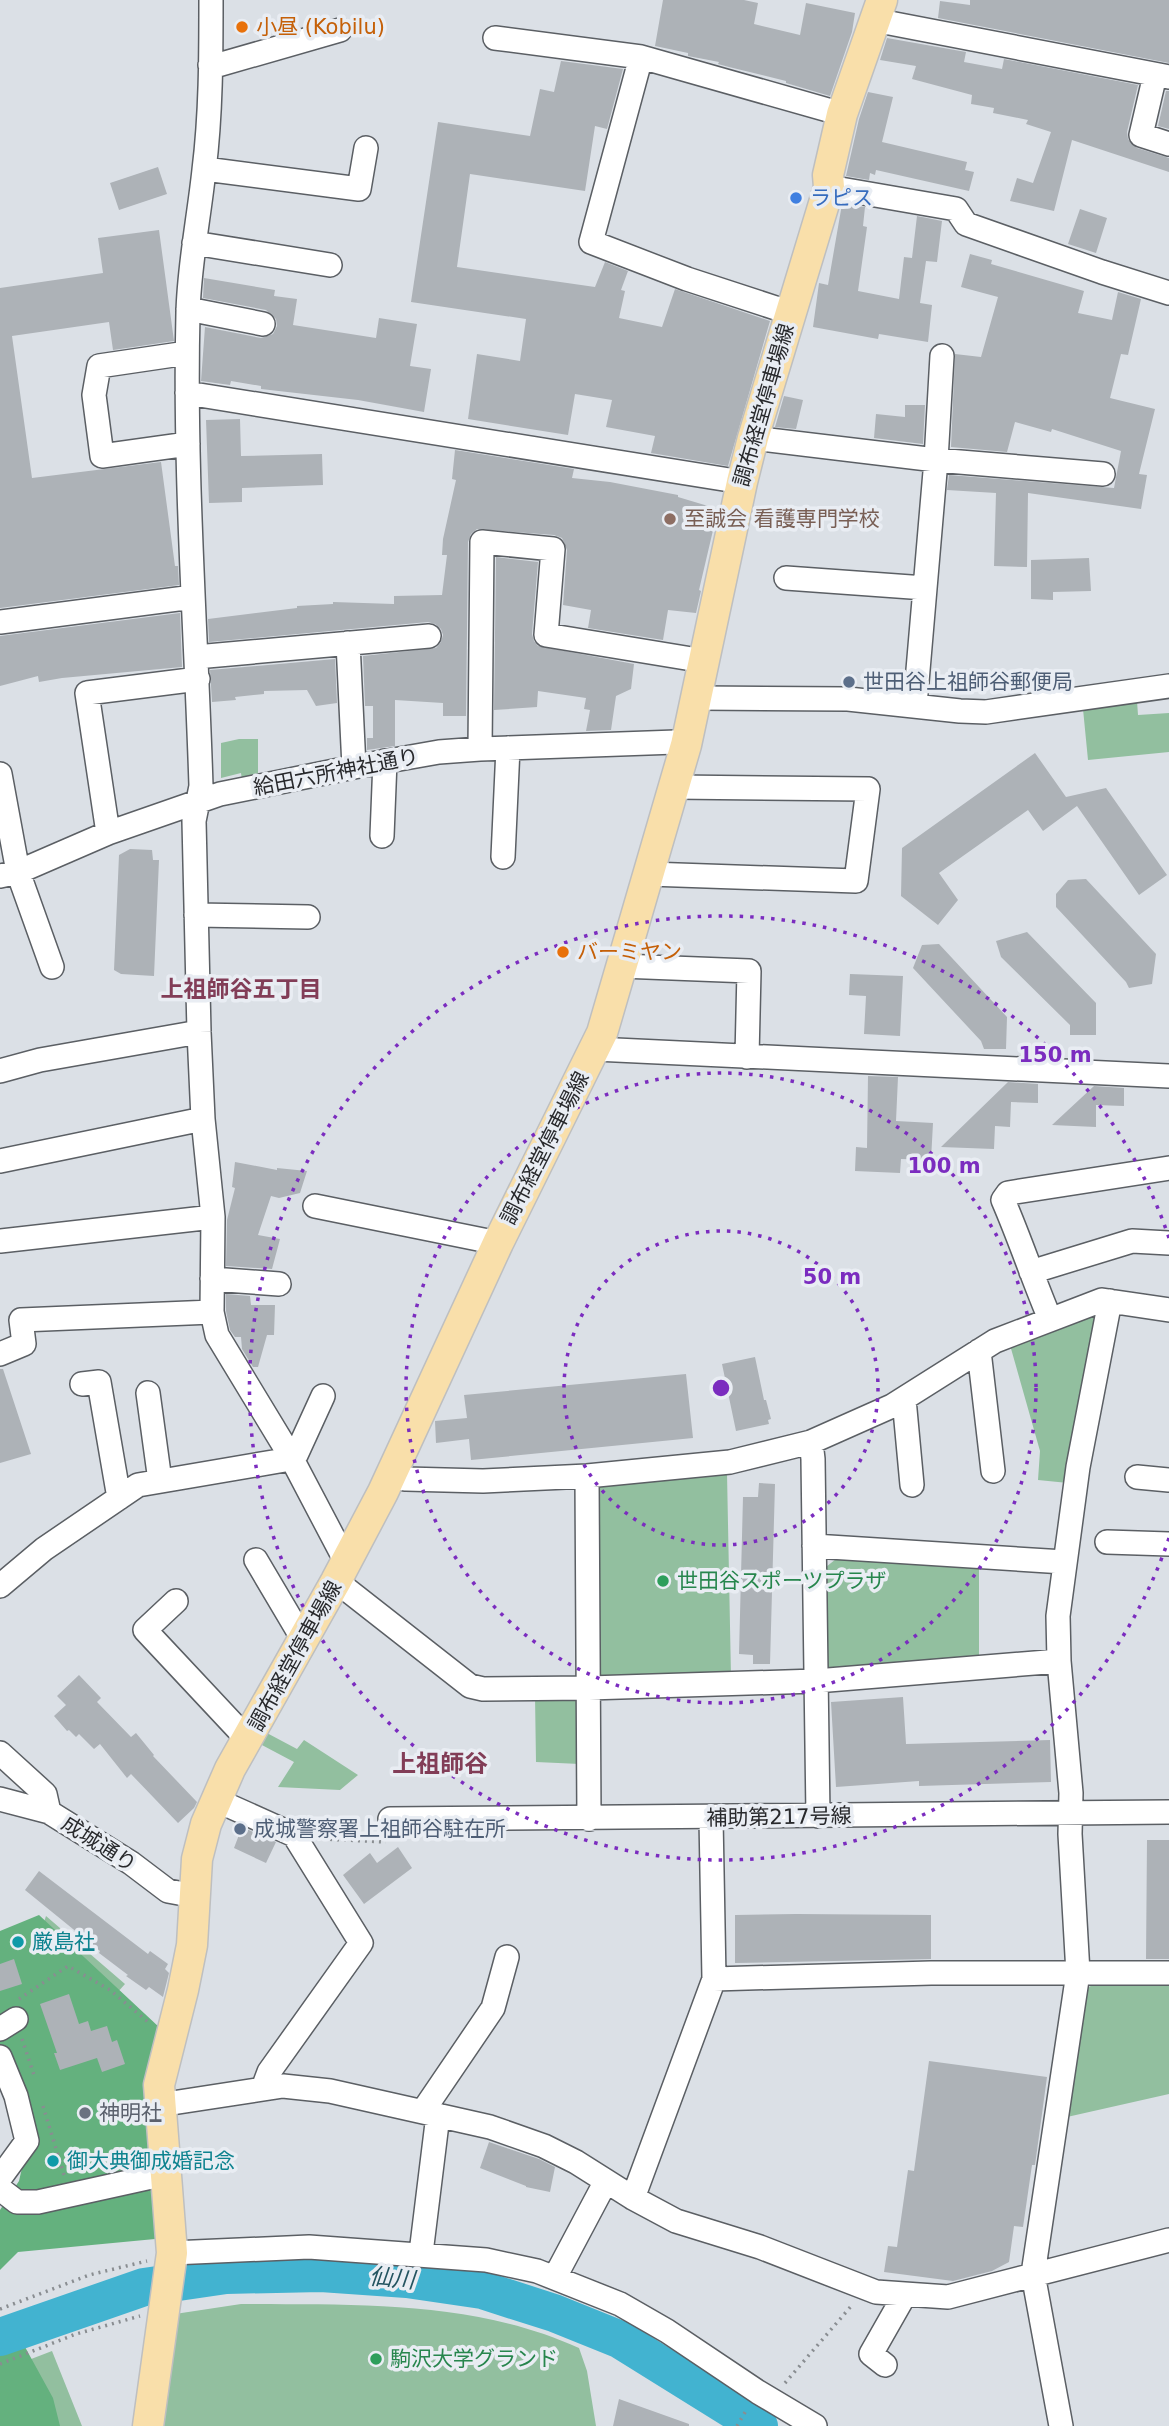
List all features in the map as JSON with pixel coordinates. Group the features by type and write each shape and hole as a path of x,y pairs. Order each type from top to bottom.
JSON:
{"main road":[{"name":"調布経堂停車場線","path":"163,2311 172,2257 159,2084 192,1945 197,1859 206,1824 230,1769 342,1571 391,1477 498,1242 602,1033 686,745 753,438 829,187 828,175 842,114 878,10"},
{"path":"148,2426 163,2311"}],"street":[{"path":"211,0 205,169 188,309 187,393 201,786 194,821 199,1032 202,1119 213,1217 212,1312 217,1335 291,1457 343,1556 342,1571 470,1686 482,1689 589,1688 816,1681 1059,1661"},
{"path":"878,10 1162,76 1141,135 1169,144"},
{"path":"210,65 340,30"},
{"path":"495,38 641,57 842,114"},
{"path":"641,57 591,242 687,279 791,313"},
{"path":"205,169 359,189 366,148"},
{"path":"829,187 956,209 966,224 1169,293"},
{"path":"194,243 330,265"},
{"path":"188,309 263,324"},
{"path":"187,354 99,366 94,395 102,456 188,444"},
{"path":"915,705 942,356"},
{"path":"187,393 742,482"},
{"path":"753,438 936,460 1103,474"},
{"path":"480,749 482,542 553,550 546,635 704,662"},
{"path":"786,578 925,588"},
{"path":"0,622 193,597"},
{"path":"108,833 87,693 197,668 348,643 429,636"},
{"path":"348,643 354,766"},
{"path":"697,698 848,699 986,712 1169,686"},
{"name":"給田六所神社通り","path":"9,874 108,833 197,801 354,766 439,752 480,749 676,742 686,745"},
{"path":"503,857 508,748"},
{"path":"382,836 385,761"},
{"path":"0,774 9,874 52,967"},
{"path":"649,874 856,881 868,789 674,787"},
{"path":"196,915 309,916"},
{"path":"621,966 749,971 747,1057"},
{"path":"0,1071 40,1060 199,1032"},
{"path":"595,1049 1169,1076"},
{"path":"0,1161 202,1119"},
{"path":"1050,1319 1022,1241 1003,1199 1008,1193 1169,1168"},
{"path":"315,1206 498,1242"},
{"path":"0,1241 213,1217"},
{"path":"1031,1272 1132,1241 1169,1243"},
{"path":"212,1279 279,1284"},
{"path":"391,1477 483,1481 587,1476 730,1462 811,1442 904,1399 995,1341 1102,1300 1169,1310"},
{"path":"1061,2426 1033,2274 1078,1973 1071,1793 1059,1661 1058,1616 1078,1467 1110,1301"},
{"path":"0,1354 24,1344 21,1320 212,1312"},
{"path":"979,1351 993,1471"},
{"path":"82,1384 99,1382 119,1498"},
{"path":"148,1393 160,1481"},
{"path":"0,1586 44,1549 138,1485 296,1455 323,1396"},
{"path":"904,1399 912,1485"},
{"path":"811,1442 818,1816"},
{"path":"587,1476 589,1819"},
{"path":"1137,1477 1169,1480"},
{"path":"1107,1542 1169,1544"},
{"path":"814,1546 1064,1562"},
{"path":"256,1560 299,1631 306,1634"},
{"path":"176,1601 145,1630 248,1740"},
{"path":"0,1753 45,1794 49,1812"},
{"name":"成城通り","path":"0,1799 49,1812 131,1863 169,1891 195,1896"},
{"path":"216,1800 294,1835 361,1943 269,2072 263,2088"},
{"name":"補助第217号線","path":"391,1830 589,1819 1169,1812"},
{"path":"633,2198 714,1979 711,1818"},
{"path":"421,2253 430,2113 493,2008 507,1957"},
{"path":"714,1979 931,1973 1169,1973"},
{"path":"0,2057 16,2096 27,2141 1,2189 17,2202 38,2202 165,2174"},
{"path":"159,2105 283,2086 330,2091 490,2127 544,2146 576,2162 633,2198 677,2221 760,2248 866,2290 948,2297 1169,2240"},
{"path":"555,2277 606,2181"},
{"path":"172,2257 309,2246 486,2260 537,2271 620,2304 667,2331 762,2400 815,2426"},
{"path":"885,2365 871,2354 904,2295"}],"path":[{"path":"297,1839 391,1830"},
{"path":"9,2018 68,1966 110,1990 170,2040"},
{"path":"0,2309 89,2275 172,2257"},
{"path":"737,2426 866,2290"},
{"path":"0,2364 76,2334 163,2311"}],"green space":[{"path":"1137,701 1138,715 1169,713 1169,752 1088,760 1083,709"},
{"path":"258,739 258,777 242,780 241,773 221,778 221,743"},
{"path":"1100,1310 1068,1483 1038,1480 1040,1451 1010,1345"},
{"name":"世田谷スポーツプラザ","path":"727,1473 731,1677 600,1681 595,1486"},
{"path":"836,1559 979,1568 979,1658 831,1669 823,1663 826,1567"},
{"path":"535,1696 573,1697 578,1703 580,1764 536,1762"},
{"path":"265,1732 297,1749 304,1740 358,1775 340,1790 278,1787 294,1762 260,1744"},
{"path":"39,1915 160,2028 157,2223 155,2239 18,2252 0,2270 0,2210 19,2181 22,2168 19,2128 0,2087 0,1931"},
{"path":"46,1916 125,1984 99,2013 34,1953"},
{"path":"1169,1983 1169,2094 1067,2117 1087,1989 1093,1984"},
{"name":"駒沢大学グランド","path":"241,2304 413,2308 498,2321 539,2332 579,2348 587,2371 596,2426 161,2426 175,2314"},
{"path":"19,2336 53,2398 60,2426 0,2426 0,2345"},
{"path":"52,2351 82,2426 0,2426 0,2371"}],"building":[{"path":"663,0 744,0 758,3 754,24 800,35 806,3 855,13 852,32 830,96 786,81 718,64 719,62 688,56 688,53 655,46"},
{"path":"970,0 1169,0 1169,63 938,18 940,1 970,5"},
{"path":"887,38 966,52 964,62 1002,69 1004,59 1138,85 1127,132 1128,139 1137,148 1169,158 1169,172 1072,140 1054,211 1010,201 1017,178 1033,183 1051,132 1026,124 1028,120 993,113 994,108 971,104 972,95 912,79 916,66 880,60"},
{"path":"561,61 623,69 607,129 595,126 585,191 470,174 457,267 595,287 605,262 628,271 621,290 625,291 619,318 662,327 675,289 770,321 728,466 651,453 655,436 606,427 612,400 575,394 568,435 468,419 477,354 520,361 526,319 411,302 438,122 530,136 540,89 554,92"},
{"path":"1166,91 1169,91 1169,129 1158,126"},
{"path":"868,92 893,97 882,142 967,162 965,170 974,172 969,191 876,170 875,175 870,173 869,180 846,176"},
{"path":"158,167 167,194 119,210 110,183"},
{"path":"842,204 865,207 863,226 867,227 858,291 899,299 904,257 912,258 917,216 942,221 937,262 926,261 920,303 932,305 928,342 879,334 878,339 813,327 819,283 828,285"},
{"path":"1080,209 1107,218 1096,253 1068,244"},
{"path":"159,230 174,341 113,350 109,322 12,336 32,478 161,462 179,585 0,608 0,288 103,273 98,238"},
{"path":"970,254 992,260 991,264 1084,291 1078,313 1112,320 1118,292 1141,299 1128,355 1121,354 1110,398 1155,409 1139,474 1147,475 1141,509 1028,493 1027,567 994,566 996,493 947,490 949,475 1114,488 1121,451 1052,429 1051,432 1015,422 1007,452 951,447 955,354 981,357 998,297 961,287"},
{"path":"204,278 275,290 274,296 297,299 293,325 376,338 379,318 417,324 410,366 431,369 424,412 358,400 261,389 261,386 231,381 230,385 201,381 205,327 261,338 273,334 277,326 276,319 266,310 203,298"},
{"path":"784,396 803,400 796,429 775,427"},
{"path":"905,405 925,405 923,444 874,438 876,414 905,417"},
{"path":"240,419 241,456 322,454 323,485 242,488 242,502 209,503 206,420"},
{"path":"455,450 574,469 572,478 678,495 718,509 696,613 668,610 663,640 588,628 591,610 563,605 567,550 562,538 554,535 477,529 468,542 466,716 443,716 443,703 395,700 395,746 367,750 367,738 373,738 373,706 365,706 363,656 436,648 443,635 435,624 428,622 209,642 208,619 333,602 394,604 394,596 442,595 447,555 442,555 443,539 456,480 452,479"},
{"path":"496,557 538,562 532,634 538,646 634,664 631,689 616,696 611,730 586,731 590,710 584,709 586,698 538,691 537,707 494,710"},
{"path":"1089,558 1091,591 1053,592 1053,600 1031,599 1031,560"},
{"path":"180,613 182,667 39,682 38,676 0,686 0,636"},
{"path":"335,659 337,703 316,706 307,690 264,691 264,694 235,697 236,700 212,702 210,670"},
{"path":"1035,753 1066,797 1106,788 1167,875 1139,895 1077,806 1043,831 1028,810 939,873 958,900 938,925 901,896 902,848"},
{"path":"130,849 152,850 153,860 159,860 154,976 121,974 114,970 119,855"},
{"path":"1086,879 1156,954 1152,984 1129,988 1056,907 1056,894 1068,880"},
{"path":"1027,932 1096,1003 1096,1035 1070,1035 1070,1025 1001,957 996,941"},
{"path":"939,944 1007,1017 1006,1049 984,1049 981,1041 913,968 922,945"},
{"path":"850,974 903,976 900,1036 864,1034 866,996 849,995"},
{"path":"868,1076 898,1077 896,1121 933,1123 931,1160 901,1159 900,1173 855,1171 856,1147 867,1148"},
{"path":"1008,1082 1038,1084 1038,1103 1011,1102 1010,1127 995,1126 994,1149 941,1147"},
{"path":"1094,1086 1124,1088 1124,1106 1096,1105 1096,1127 1052,1125"},
{"path":"235,1162 277,1170 307,1171 300,1193 279,1198 271,1196 258,1235 280,1239 272,1269 226,1266 227,1220 235,1188 232,1187"},
{"path":"226,1294 250,1296 251,1305 275,1305 274,1335 267,1335 258,1367 253,1367 242,1349 241,1337 235,1337 230,1330"},
{"path":"755,1357 771,1419 768,1420 769,1424 736,1431 722,1364"},
{"path":"0,1369 3,1369 31,1454 0,1463"},
{"path":"686,1374 693,1438 471,1460 469,1439 436,1443 435,1421 467,1418 464,1395"},
{"path":"759,1483 775,1484 770,1664 753,1664 753,1655 739,1654 743,1497 758,1497"},
{"path":"79,1675 101,1698 97,1702 131,1737 136,1733 153,1756 197,1802 178,1823 131,1774 127,1778 100,1744 94,1749 79,1734 76,1737 67,1731 54,1716 66,1705 57,1696"},
{"path":"903,1697 906,1744 1050,1740 1051,1782 919,1786 919,1781 836,1787 831,1702"},
{"path":"242,1827 276,1842 266,1863 234,1848"},
{"path":"1147,1840 1169,1840 1169,1959 1146,1959"},
{"path":"398,1847 412,1868 364,1904 343,1875 370,1853 377,1863"},
{"path":"39,1871 148,1954 150,1951 168,1964 165,1969 169,1973 163,1997 149,1987 146,1990 126,1976 128,1975 25,1890"},
{"path":"735,1915 931,1915 931,1959 735,1963"},
{"path":"14,1959 22,1984 0,1991 0,1964"},
{"path":"69,1994 79,2024 88,2021 91,2031 107,2026 112,2042 117,2040 125,2064 102,2072 97,2058 60,2070 40,2004"},
{"path":"929,2061 1047,2077 1023,2227 1014,2226 1009,2262 992,2271 953,2281 884,2272 888,2246 897,2247 908,2170 914,2171"},
{"path":"489,2142 555,2167 550,2192 526,2187 480,2168"},
{"path":"619,2399 689,2424 689,2426 613,2426"}],"waterway":[{"name":"仙川","path":"0,2337 144,2287 226,2275 321,2273 407,2279 482,2290 554,2313 621,2340 759,2426"}],"place":[{"name":"小昼 (Kobilu)","path":"242,27"},
{"name":"ラピス","path":"796,198"},
{"name":"至誠会 看護専門学校","path":"670,519"},
{"name":"世田谷上祖師谷郵便局","path":"849,682"},
{"name":"バーミヤン","path":"563,952"},
{"name":"世田谷スポーツプラザ","path":"663,1581"},
{"name":"成城警察署上祖師谷駐在所","path":"240,1829"},
{"name":"厳島社","path":"18,1942"},
{"name":"神明社","path":"85,2113"},
{"name":"御大典御成婚記念","path":"53,2161"},
{"name":"駒沢大学グランド","path":"376,2359"}],"district":[{"name":"上祖師谷五丁目","path":"241,989"},
{"name":"上祖師谷","path":"440,1764"}]}
